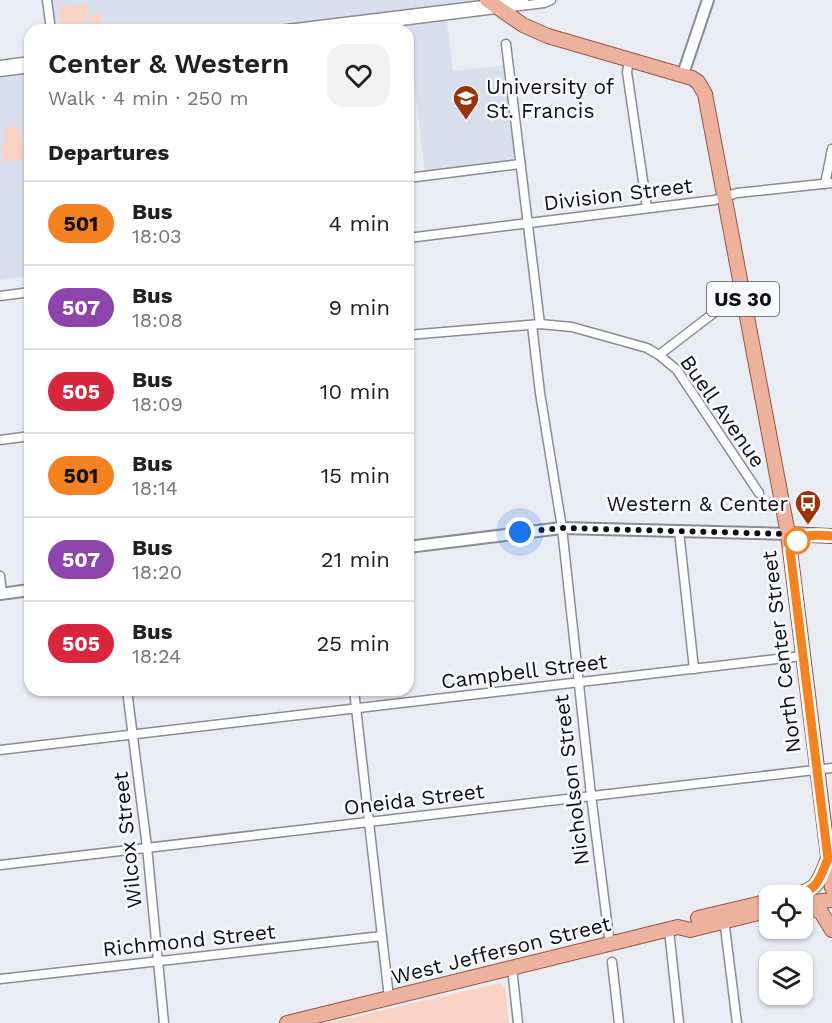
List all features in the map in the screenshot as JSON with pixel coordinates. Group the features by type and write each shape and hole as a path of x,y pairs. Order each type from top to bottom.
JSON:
{"main road":[{"name":"US 30","path":"492,4 523,25 548,36 683,74"},
{"name":"North Center Street","path":"683,74 698,82 705,94 788,534 832,888"},
{"path":"788,534 832,536"},
{"path":"790,550 797,541 807,535"},
{"path":"813,889 830,865"},
{"path":"813,903 832,900"},
{"path":"724,917 759,905"},
{"path":"813,909 821,912 832,930"},
{"path":"724,917 759,912"},
{"name":"West Jefferson Street","path":"287,1023 673,929 689,920 724,917"}],"street":[{"path":"48,0 50,24"},
{"path":"365,24 524,0"},
{"path":"492,4 544,3 551,0"},
{"path":"683,74 708,0"},
{"name":"Nicholson Street","path":"506,44 528,223 540,393 562,528 578,683 610,945"},
{"path":"629,60 627,72 647,208"},
{"path":"0,65 24,62"},
{"path":"0,72 24,69"},
{"path":"828,184 832,148"},
{"path":"414,177 520,164"},
{"name":"Division Street","path":"414,237 724,198 736,193 828,184"},
{"path":"659,355 741,292"},
{"path":"0,296 24,293"},
{"name":"Buell Avenue","path":"414,334 536,324 572,327 647,348 677,370 759,493"},
{"path":"0,440 24,437"},
{"path":"414,546 562,528 788,534"},
{"path":"680,531 694,669"},
{"path":"0,576 1,593 24,591"},
{"name":"Campbell Street","path":"0,750 802,656"},
{"name":"Wilcox Street","path":"128,696 147,847 164,1023"},
{"path":"355,696 389,998"},
{"name":"Oneida Street","path":"0,865 832,768"},
{"path":"724,917 737,1023"},
{"path":"673,929 679,1023"},
{"name":"Richmond Street","path":"0,979 382,936"},
{"path":"612,962 619,1023"},
{"path":"512,968 518,1023"}],"shaded area":[{"name":"University of St. Francis","path":"50,0 484,0 487,3 445,8 453,71 507,65 520,163 425,174 414,79 414,24 381,24 380,16 360,24 52,24"},
{"path":"89,4 88,14 80,24 61,24 59,7"},
{"path":"101,13 102,24 85,24 91,16"},
{"path":"24,75 24,277 0,280 0,78"},
{"path":"18,125 24,148 24,156 20,161 4,161 1,147 6,141 4,129"},
{"path":"500,983 505,987 509,1023 327,1023"}],"bus line":[{"name":"501","path":"813,889 828,859 790,550 797,541 807,535 832,536"}],"place":[{"name":"University of St. Francis","path":"466,121"},
{"name":"Western & Center","path":"808,526"}],"route":[{"path":"520,532 562,528 788,534 789,540 797,541"}]}
